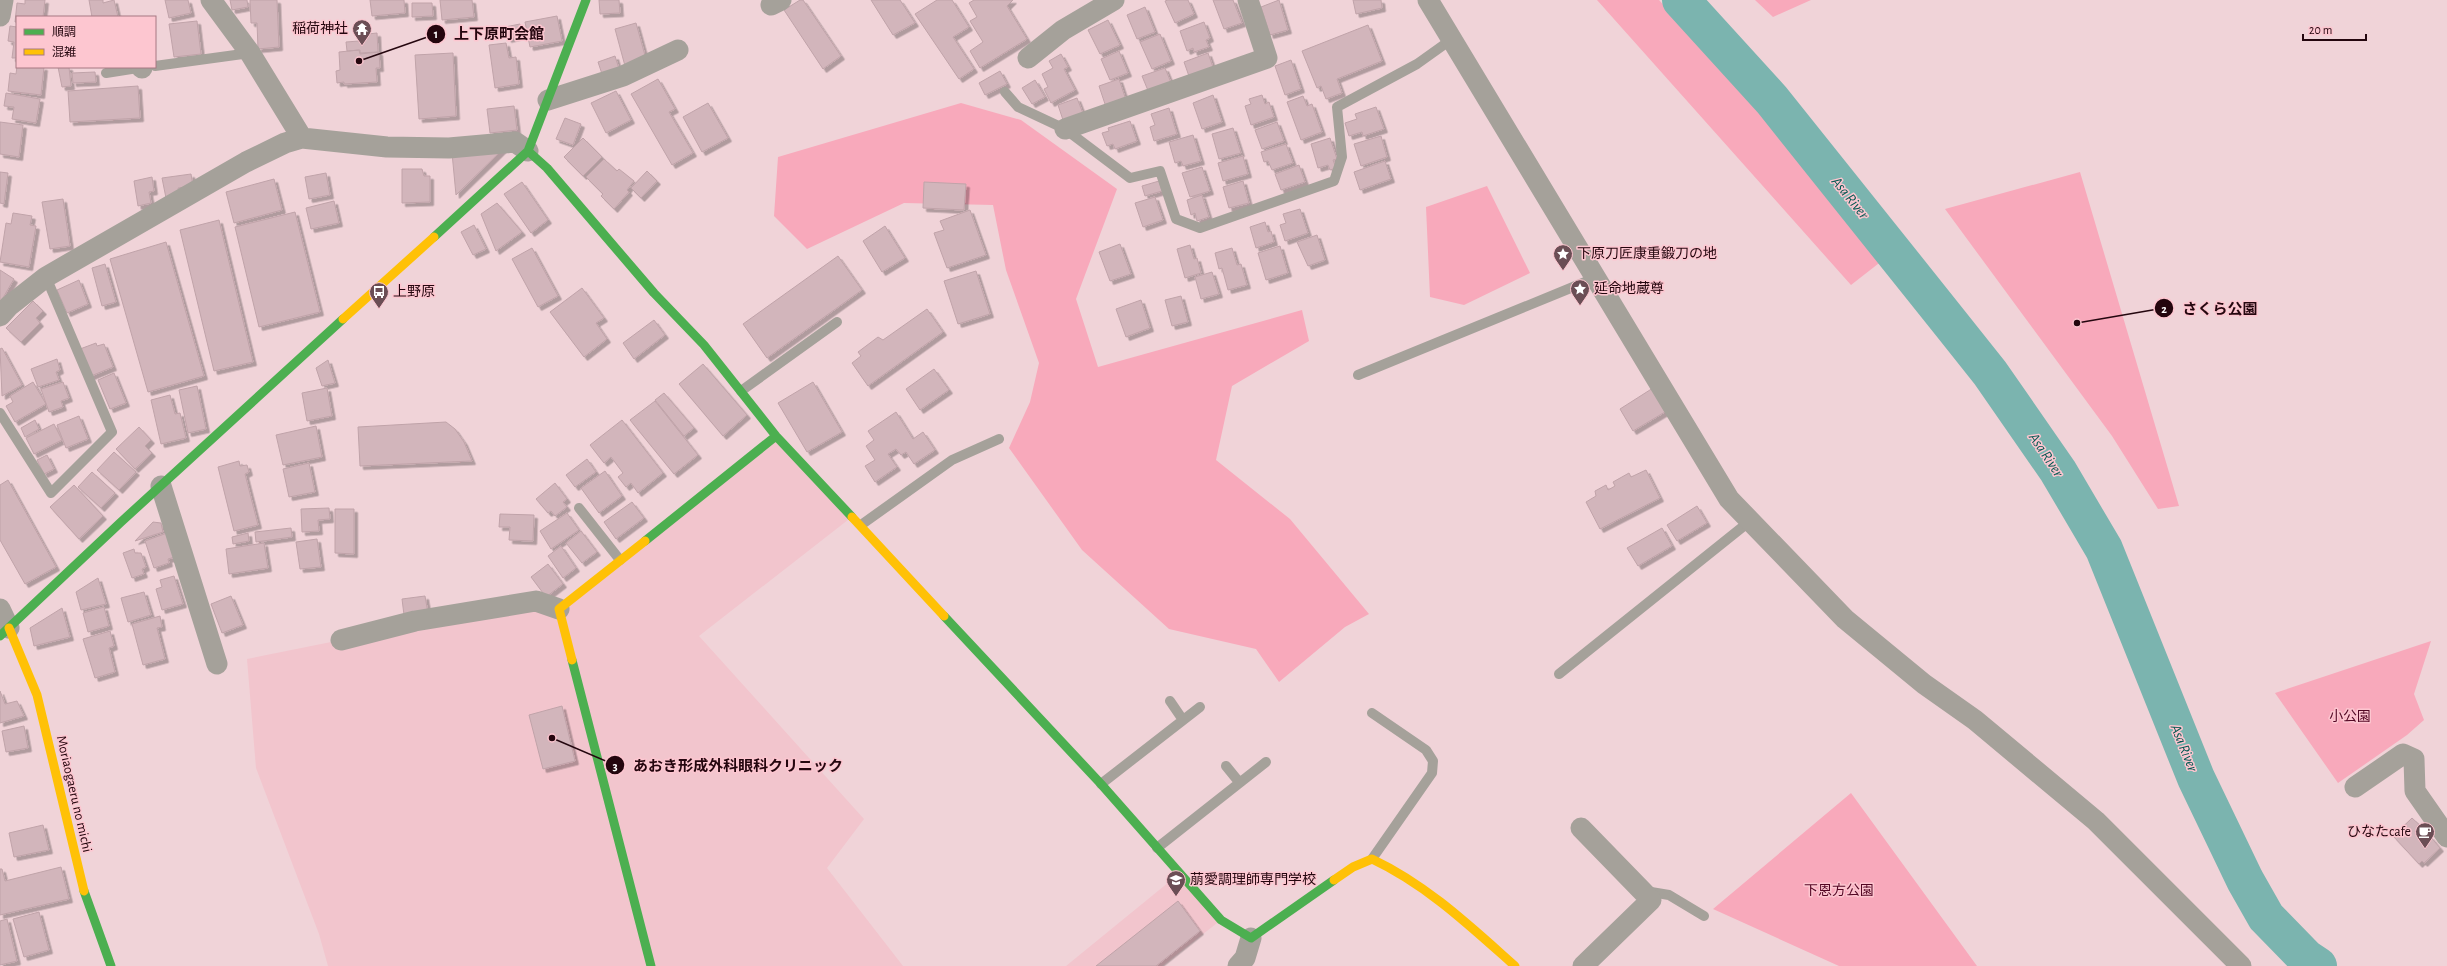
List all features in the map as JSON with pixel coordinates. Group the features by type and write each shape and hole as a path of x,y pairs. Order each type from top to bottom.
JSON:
{"street":[{"path":"0,16 3,0"},
{"path":"211,0 250,53 302,138"},
{"path":"5,632 161,486 528,151 586,0"},
{"path":"1028,58 1063,30 1114,0"},
{"path":"1065,129 1267,58 1248,0"},
{"path":"1428,0 1729,499 1844,619 1924,684 1975,720 2096,821 2241,966"},
{"path":"548,100 623,76 678,50"},
{"path":"0,316 9,306 46,277 246,162 285,143 302,138 387,147 449,148 515,142 528,151 547,168 654,292 704,345 776,436 861,525 1101,784 1221,920 1251,938"},
{"path":"559,609 776,436"},
{"path":"161,486 217,664"},
{"path":"341,640 415,621 536,601 559,609"},
{"path":"0,609 5,632"},
{"path":"559,609 651,966"},
{"name":"Moriaogaeru no michi","path":"5,632 37,695 81,883 111,966"},
{"path":"2355,787 2403,754 2414,759 2415,791 2447,837"},
{"path":"1581,828 1651,900 1583,966"},
{"path":"1238,966 1245,958 1251,938 1353,868 1372,859 1394,868 1450,909 1514,966"}],"lane":[{"path":"1005,92 1018,108 1065,129 1130,178 1160,171 1176,219 1200,228 1334,181 1342,157 1337,107 1417,64 1452,39"},
{"path":"156,66 250,53"},
{"path":"106,73 139,68"},
{"path":"0,413 51,492 112,432 46,277"},
{"path":"1358,375 1595,278"},
{"path":"741,392 837,322"},
{"path":"861,525 952,460 999,439"},
{"path":"579,508 620,560"},
{"path":"1559,674 1750,521"},
{"path":"1170,701 1183,720"},
{"path":"1101,784 1200,707"},
{"path":"1372,713 1426,750 1433,761 1432,773 1372,859"},
{"path":"1157,848 1266,762"},
{"path":"1226,766 1239,782"},
{"path":"1642,890 1669,895 1704,916"}],"shaded area":[{"path":"776,436 853,516 699,636 864,819 827,868 903,966 328,966 319,934 256,768 247,659 341,640 415,621 559,609"},
{"name":"萠愛調理師専門学校","path":"1180,873 1221,920 1162,966 1066,966"}],"green space":[{"path":"1597,0 1659,0 1725,73 1883,260 1851,285"},
{"path":"1755,0 1811,0 1773,17"},
{"path":"961,103 1021,120 1117,189 1076,299 1098,367 1302,310 1309,341 1232,386 1216,460 1290,519 1369,614 1345,627 1279,682 1256,649 1169,629 1082,550 1009,448 1030,402 1039,363 1006,270 993,205 904,203 807,249 774,216 778,157"},
{"path":"2080,172 2179,506 2158,509 2112,436 1945,209"},
{"path":"1487,186 1530,273 1464,305 1430,297 1426,207"},
{"name":"小公園","path":"2431,641 2414,694 2424,720 2407,735 2338,783 2275,693"},
{"name":"下恩方公園","path":"1851,793 1977,966 1839,966 1713,909"}],"building":[{"path":"25,0 45,0 43,16 16,16 15,22 17,3 25,4"},
{"path":"89,0 103,0 103,3 114,0 118,16 92,16"},
{"path":"165,0 188,0 191,13 169,18"},
{"path":"230,0 247,0 248,7 232,10"},
{"path":"250,0 277,0 279,47 258,49 257,23 251,23"},
{"path":"370,0 404,0 405,13 372,16"},
{"path":"440,0 472,0 474,17 442,20"},
{"path":"599,0 619,0 620,13 600,14"},
{"path":"800,0 803,0 841,56 823,69 784,10"},
{"path":"871,0 900,0 915,23 893,35"},
{"path":"937,0 952,0 969,27 953,37 974,69 959,79 915,14"},
{"path":"974,0 1013,0 1007,6 1027,39 980,68 970,51 983,42 970,21 977,17 969,3"},
{"path":"1188,0 1194,14 1175,23 1165,1"},
{"path":"1213,0 1233,0 1242,23 1224,29"},
{"path":"1279,0 1288,30 1270,35 1261,7"},
{"path":"1353,0 1381,0 1382,8 1356,14"},
{"path":"412,3 432,3 433,16 412,17"},
{"path":"1145,7 1155,32 1137,39 1127,15"},
{"path":"557,16 562,41 530,47 525,22"},
{"path":"1108,20 1120,45 1100,54 1088,30"},
{"path":"197,21 201,54 174,57 169,24"},
{"path":"1204,22 1210,38 1206,40 1209,47 1194,52 1193,48 1187,51 1180,31"},
{"path":"636,23 646,59 625,66 615,29"},
{"path":"520,24 523,35 508,39 505,27"},
{"path":"1368,25 1382,61 1337,79 1342,93 1326,99 1321,86 1317,88 1302,51"},
{"path":"10,26 16,27 16,58 12,58 14,42 8,41"},
{"name":"稲荷神社","path":"377,33 378,52 360,53 360,50 347,51 346,42 359,41 359,35"},
{"path":"1160,34 1171,61 1152,69 1140,42"},
{"path":"506,43 509,58 516,57 519,84 495,88 489,45"},
{"path":"359,50 360,54 379,52 380,68 376,68 377,82 337,83 336,71 340,70 339,52"},
{"path":"1119,51 1128,73 1110,80 1101,59"},
{"path":"453,53 456,116 419,119 415,55"},
{"path":"1208,53 1214,70 1190,79 1184,62"},
{"path":"1061,54 1068,67 1064,69 1075,90 1051,103 1044,89 1048,87 1042,74 1053,68 1049,61"},
{"path":"615,56 620,72 603,77 598,62"},
{"path":"1291,60 1301,89 1285,95 1275,66"},
{"path":"17,68 44,68 41,95 8,91 10,73 16,74"},
{"path":"58,68 69,68 71,86 62,87"},
{"path":"1165,68 1172,85 1149,93 1142,76"},
{"path":"1000,71 1007,84 985,95 979,83"},
{"path":"95,72 96,82 73,83 72,73"},
{"path":"658,79 675,109 669,112 693,153 672,165 631,94"},
{"path":"1119,79 1127,103 1107,110 1099,86"},
{"path":"1035,80 1045,97 1032,104 1022,88"},
{"path":"138,86 140,118 70,122 68,91"},
{"path":"616,91 631,120 606,133 591,103"},
{"path":"6,93 40,99 36,123 12,119 14,107 4,106"},
{"path":"1213,95 1222,122 1202,129 1193,103"},
{"path":"1262,95 1265,104 1269,102 1274,117 1251,125 1245,106 1251,104 1249,99"},
{"path":"1303,96 1307,106 1312,104 1322,132 1301,140 1287,102"},
{"path":"1077,98 1084,116 1064,123 1058,105"},
{"path":"708,103 728,138 702,152 683,117"},
{"path":"514,106 517,130 490,133 487,109"},
{"path":"1376,107 1384,129 1363,136 1362,132 1349,136 1345,123 1357,119 1355,114"},
{"path":"1169,108 1177,134 1154,141 1150,127 1155,125 1151,114"},
{"path":"565,118 581,124 573,145 556,139"},
{"path":"1130,121 1137,141 1115,149 1113,144 1107,146 1102,133 1109,131 1108,128"},
{"path":"0,122 23,125 19,157 0,154"},
{"path":"1277,122 1284,141 1262,149 1255,130"},
{"path":"1233,128 1241,153 1219,159 1212,134"},
{"path":"1193,135 1201,161 1183,166 1181,161 1175,163 1169,142"},
{"path":"1381,136 1387,157 1361,166 1354,144"},
{"path":"583,138 602,157 583,176 564,157"},
{"path":"1330,138 1337,159 1333,160 1336,168 1330,170 1328,165 1318,168 1311,144"},
{"path":"1286,144 1293,163 1272,170 1268,161 1264,162 1261,152"},
{"path":"503,149 456,195 452,153"},
{"path":"1243,156 1248,174 1223,181 1218,163"},
{"path":"604,159 617,171 619,169 634,181 627,190 629,192 614,209 601,196 603,194 586,177"},
{"path":"1385,161 1391,179 1360,190 1354,172"},
{"path":"1299,165 1305,182 1281,190 1275,174"},
{"path":"1202,167 1210,191 1190,197 1182,173"},
{"path":"402,169 422,169 424,176 430,176 430,202 402,203"},
{"path":"647,171 657,181 641,198 631,188"},
{"path":"0,172 8,173 4,204 0,203"},
{"path":"326,173 330,195 309,199 305,177"},
{"path":"191,174 193,186 178,188 180,196 166,198 162,178"},
{"path":"152,177 154,191 149,192 151,203 138,206 134,181"},
{"path":"274,179 282,210 234,223 226,192"},
{"path":"1159,181 1162,191 1145,196 1142,186"},
{"path":"1243,181 1249,203 1229,208 1223,187"},
{"path":"522,182 548,220 531,233 504,194"},
{"path":"924,182 966,184 964,210 923,208"},
{"path":"1202,195 1209,217 1197,221 1195,213 1191,215 1187,200"},
{"path":"1155,197 1163,220 1143,227 1135,203"},
{"path":"63,199 70,246 50,249 42,202"},
{"path":"334,201 339,223 311,229 306,208"},
{"path":"497,203 522,232 496,251 481,214"},
{"path":"1300,209 1308,233 1285,241 1280,225 1286,223 1283,214"},
{"path":"970,210 986,255 947,268 934,233 944,230 940,221"},
{"path":"295,212 320,312 259,327 235,227"},
{"path":"13,213 32,216 30,225 36,226 29,267 0,262 6,223 11,224"},
{"path":"219,220 253,362 214,371 180,230"},
{"path":"1265,222 1268,232 1271,231 1274,242 1256,248 1250,227"},
{"path":"474,225 486,249 473,255 461,232"},
{"path":"885,226 905,258 882,272 863,241"},
{"path":"1317,235 1325,260 1308,266 1297,242"},
{"path":"166,242 204,376 148,392 110,259"},
{"path":"1120,244 1131,274 1110,281 1099,252"},
{"path":"1190,245 1194,259 1197,258 1201,273 1185,278 1177,249"},
{"path":"1280,246 1288,273 1266,280 1258,253"},
{"path":"532,248 558,296 538,307 512,259"},
{"path":"1232,248 1237,265 1241,264 1247,285 1228,290 1222,268 1219,269 1215,253"},
{"path":"838,256 862,290 767,358 743,324"},
{"path":"105,264 116,302 102,306 92,268"},
{"path":"0,270 14,279 0,303"},
{"path":"976,271 990,314 958,324 944,281"},
{"path":"1212,272 1219,294 1201,299 1195,277"},
{"path":"79,280 88,304 67,313 57,290"},
{"path":"582,288 604,318 596,323 607,339 584,357 550,312"},
{"path":"1181,296 1188,322 1172,326 1165,300"},
{"path":"1141,300 1150,328 1126,337 1116,309"},
{"path":"33,301 43,311 36,318 40,323 21,342 6,328"},
{"path":"927,309 943,332 868,386 852,363 861,356 858,352 878,337 883,340"},
{"path":"654,320 665,335 634,359 623,343"},
{"path":"96,343 97,346 104,344 113,367 91,376 80,349"},
{"path":"2,348 22,385 2,396 0,349"},
{"path":"57,359 60,370 56,372 59,380 38,387 31,369"},
{"path":"328,360 335,383 322,386 316,368"},
{"path":"703,364 747,415 723,436 679,384"},
{"path":"934,369 949,390 920,410 906,389"},
{"path":"114,373 126,403 110,409 98,380"},
{"path":"33,382 46,404 15,422 6,406 13,402 10,396"},
{"path":"63,382 69,398 61,401 63,407 49,412 41,389"},
{"path":"813,382 842,432 807,452 778,403"},
{"path":"197,386 206,429 188,433 179,390"},
{"path":"327,388 332,416 307,421 302,393"},
{"path":"1653,388 1665,412 1633,431 1620,409"},
{"path":"664,393 694,428 684,436 655,400"},
{"path":"170,395 175,414 180,413 186,438 161,444 151,400"},
{"path":"655,401 698,455 674,474 630,420"},
{"path":"896,412 913,439 923,432 935,450 914,464 906,452 901,455 896,449 888,454 897,467 875,482 865,466 875,460 866,446 874,440 868,431"},
{"path":"79,416 88,439 66,448 57,425"},
{"path":"35,420 39,429 25,437 21,428"},
{"path":"622,420 663,473 638,493 631,483 626,487 618,477 623,473 611,457 604,463 590,445"},
{"path":"446,422 455,429 464,442 472,461 360,466 358,427"},
{"path":"54,424 62,440 34,454 26,438"},
{"path":"316,426 322,457 283,465 276,435"},
{"path":"139,427 151,440 145,446 152,453 135,469 116,449"},
{"path":"114,452 136,472 119,490 97,470"},
{"path":"47,455 54,469 44,474 37,460"},
{"path":"587,459 596,472 575,487 566,475"},
{"path":"239,461 240,466 247,465 249,472 245,474 258,525 234,531 218,467"},
{"path":"309,463 315,492 289,497 283,469"},
{"path":"1646,470 1660,498 1600,529 1586,502 1596,496 1595,491 1606,485 1608,490 1615,486 1613,482 1629,473 1631,477"},
{"path":"605,471 622,496 599,513 581,488"},
{"path":"92,472 115,493 101,508 78,487"},
{"path":"8,480 56,567 25,584 0,540 0,485"},
{"path":"555,483 567,499 563,502 567,507 555,516 551,511 548,513 536,499"},
{"path":"74,485 103,516 79,539 50,507"},
{"path":"632,502 644,518 616,539 604,522"},
{"path":"1697,506 1707,523 1677,541 1667,525"},
{"path":"329,508 330,519 318,520 319,531 302,532 301,509"},
{"path":"335,509 354,509 354,554 335,553"},
{"path":"567,513 579,530 551,549 540,531"},
{"path":"500,514 534,515 533,541 509,540 510,527 499,527"},
{"path":"153,522 161,523 163,532 135,541"},
{"path":"291,528 292,537 256,542 255,532"},
{"path":"1662,528 1672,546 1638,566 1627,548"},
{"path":"581,531 597,552 582,563 566,543"},
{"path":"167,533 175,557 168,559 169,563 154,568 145,541"},
{"path":"248,533 249,541 233,544 232,537"},
{"path":"317,539 321,567 300,569 296,542"},
{"path":"264,543 268,568 229,574 226,549"},
{"path":"561,546 576,568 563,578 548,556"},
{"path":"134,549 135,553 141,553 146,567 142,569 144,574 132,578 123,553"},
{"path":"548,564 563,584 546,597 531,577"},
{"path":"174,576 183,604 162,610 156,589 162,587 160,580"},
{"path":"98,578 106,604 81,610 76,592"},
{"path":"144,592 151,615 128,622 121,598"},
{"path":"231,596 243,625 222,633 211,604"},
{"path":"425,596 428,613 404,615 402,599"},
{"path":"104,607 109,626 88,632 83,613"},
{"path":"62,608 70,637 34,646 30,628"},
{"path":"160,616 162,627 157,628 165,659 143,665 132,624"},
{"path":"110,631 114,646 109,648 115,672 95,678 83,639"},
{"path":"0,691 5,704 17,701 24,716 0,723"},
{"path":"562,706 575,761 543,769 529,715"},
{"path":"24,726 28,748 6,752 2,731"},
{"path":"2412,818 2423,828 2419,832 2426,840 2430,836 2440,848 2424,863 2422,861 2419,864 2393,836"},
{"path":"43,825 49,850 14,857 9,833"},
{"path":"61,867 69,899 0,915 0,869 2,869 5,881"},
{"path":"1178,901 1200,931 1156,966 1096,966"},
{"path":"39,912 49,950 24,957 13,919"},
{"path":"7,919 17,961 0,965 0,921"}],"waterway":[{"name":"Asa River","path":"1681,0 1772,100 1990,373 2058,471 2104,549 2196,778 2245,880 2266,917 2306,958 2318,966"}],"traffic: fast":[{"path":"434,237 528,151 586,0"},
{"path":"528,151 547,168 654,293 704,345 776,436 852,517"},
{"path":"0,636 121,522 343,319"},
{"path":"645,541 776,436"},
{"path":"944,616 1101,784 1221,920 1251,938 1334,880"},
{"path":"572,660 651,966"},
{"path":"84,891 111,966"}],"traffic: slow":[{"path":"343,319 434,237"},
{"path":"852,517 944,616"},
{"path":"572,660 559,609 645,541"},
{"path":"9,628 37,695 84,891"},
{"path":"1334,880 1353,867 1372,859 1392,869 1430,894 1464,921 1515,966"}],"place":[{"name":"稲荷神社","path":"362,46"},
{"name":"上下原町会館","path":"359,61"},
{"name":"下原刀匠康重鍛刀の地","path":"1563,271"},
{"name":"延命地蔵尊","path":"1580,306"},
{"name":"上野原","path":"379,309"},
{"name":"さくら公園","path":"2077,323"},
{"name":"あおき形成外科眼科クリニック","path":"552,738"},
{"name":"ひなたcafe","path":"2425,849"},
{"name":"萠愛調理師専門学校","path":"1176,897"}]}
